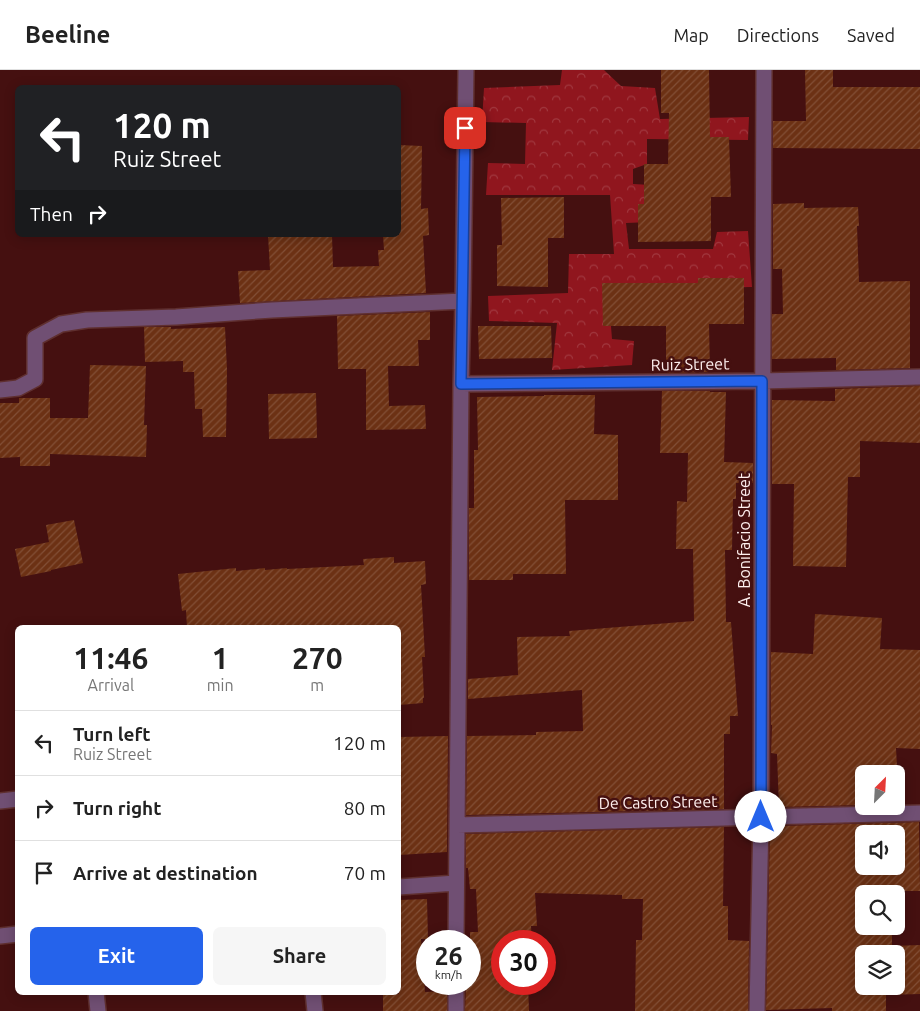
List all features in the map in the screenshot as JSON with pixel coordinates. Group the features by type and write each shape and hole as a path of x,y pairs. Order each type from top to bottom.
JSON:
{"street":[{"path":"456,930 466,70"},
{"name":"A. Bonifacio Street","path":"757,1011 761,817 764,70"},
{"path":"0,390 18,388 36,379 35,338 61,324 87,320 463,301"},
{"name":"Ruiz Street","path":"461,384 762,381 920,377"},
{"path":"0,801 15,799"},
{"name":"De Castro Street","path":"457,825 920,813"},
{"path":"401,887 456,883"},
{"path":"0,936 15,934"},
{"path":"96,995 98,1011"},
{"path":"313,995 316,1011"},
{"path":"456,995 456,1011"}],"green space":[{"path":"562,70 604,70 621,86 655,88 660,119 749,117 748,140 647,139 647,164 633,169 633,184 651,185 650,222 626,223 629,249 713,249 717,232 748,231 752,287 608,289 612,339 634,341 632,365 552,370 557,323 489,321 488,296 568,293 569,254 614,254 610,195 486,195 488,163 525,164 526,123 482,122 484,88 560,85"}],"building":[{"path":"661,70 709,70 710,137 729,137 731,197 711,197 711,241 638,242 638,204 644,204 644,164 668,164 669,113 661,113"},
{"path":"805,70 833,70 833,87 920,87 920,149 773,148 773,121 806,121"},
{"path":"401,145 422,146 421,209 428,208 429,235 423,236 426,293 240,303 238,271 270,270 268,237 332,237 333,267 379,266 378,250 384,250 383,237 401,237"},
{"path":"564,197 564,238 548,238 548,287 497,286 497,245 502,245 501,198"},
{"path":"804,203 804,208 858,207 859,282 910,281 910,368 836,370 836,358 772,359 772,314 783,314 782,269 773,269 773,204"},
{"path":"698,278 744,278 744,324 709,324 710,372 666,373 666,326 603,326 602,283 698,283"},
{"path":"430,312 430,340 418,340 419,366 388,366 389,406 425,405 426,429 366,430 366,369 338,369 337,316"},
{"path":"478,326 551,326 552,358 479,359"},
{"path":"144,327 171,327 171,329 225,327 227,370 226,437 203,437 202,409 195,409 194,372 183,372 183,361 145,362"},
{"path":"90,365 146,366 144,425 147,425 146,457 50,454 50,466 20,466 20,457 0,458 0,403 19,403 19,398 50,398 50,418 88,418"},
{"path":"920,386 920,443 860,441 860,477 848,477 846,567 793,566 794,484 772,484 772,400 835,401 835,389"},
{"path":"662,391 726,392 724,462 753,463 753,483 736,483 736,499 733,499 732,550 725,550 726,622 731,622 738,716 730,716 730,734 724,734 724,809 466,815 467,736 536,735 536,732 583,731 582,690 468,699 468,679 518,675 517,637 570,636 569,631 694,621 693,549 676,549 677,501 687,502 688,453 660,453"},
{"path":"316,393 317,438 269,439 268,394"},
{"path":"595,395 594,434 618,435 618,500 565,500 566,574 513,574 513,580 469,580 469,508 474,508 474,450 478,450 477,397"},
{"path":"74,520 83,563 21,577 15,549 49,542 46,525"},
{"path":"394,557 394,563 425,561 426,584 421,585 425,657 422,657 423,703 401,705 401,625 187,625 186,610 182,611 178,574 236,568 236,571 265,568 265,570 364,565 363,559"},
{"path":"815,614 882,618 880,649 920,650 920,749 896,748 897,765 855,765 855,805 779,807 777,754 771,753 771,652 813,654"},
{"path":"448,736 447,852 401,855 401,737"},
{"path":"919,822 920,891 905,891 905,885 855,885 855,935 892,935 892,945 855,945 855,995 886,995 886,1011 832,1011 832,1008 766,1010 770,828 780,828 780,826"},
{"path":"724,827 723,906 728,906 728,940 749,941 748,1011 635,1011 636,940 642,940 643,899 622,899 622,895 535,893 537,926 531,926 531,930 491,930 491,995 528,995 529,1011 465,1011 466,995 481,995 481,930 478,930 476,889 470,889 468,868 466,868 466,834"},
{"path":"427,899 428,930 416,930 416,995 447,995 447,1011 383,1011 383,995 401,995 401,900"},
{"path":"920,945 920,994 905,994 905,946"}],"route":[{"path":"465,128 461,384 762,381 761,817"}]}
